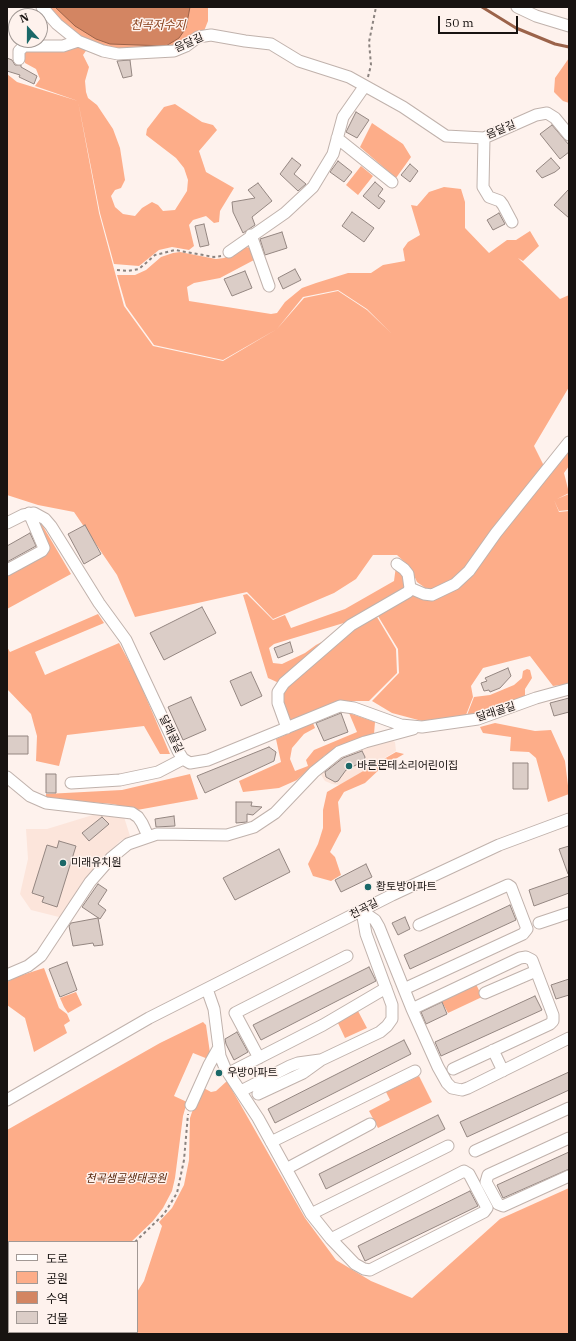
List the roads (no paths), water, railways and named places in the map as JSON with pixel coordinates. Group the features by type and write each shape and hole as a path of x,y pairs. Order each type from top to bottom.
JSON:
{"street":[{"name":"음달길","path":"42,7 57,24 78,41 98,49 118,54 174,51 186,46 198,37 211,35 245,42 271,44 299,61 330,70 364,86 403,107 446,136 484,138 536,115 547,114 554,118 569,135"},
{"path":"517,7 536,16 569,26"},
{"path":"19,59 19,51 24,46 56,47 78,41"},
{"path":"229,252 251,235 285,213 313,187 333,154 343,117 364,86"},
{"path":"337,138 392,182"},
{"path":"484,138 483,187 489,197 500,201 512,222"},
{"path":"251,235 269,286"},
{"path":"410,588 424,594 432,595 442,592 469,571 496,533 569,442"},
{"path":"7,523 34,514 44,548 42,551 7,570"},
{"name":"달래골길","path":"34,514 51,526 102,608 126,640 183,759 190,763 208,760 334,708 347,706 401,726 422,727"},
{"path":"287,728 278,703 278,692 284,683 351,625 389,602 404,595 410,588 408,574 404,568 397,564"},
{"name":"달래골길","path":"7,975 28,966 41,956 75,903 100,871 120,850 148,836 171,832 227,835 254,828 275,813 314,772 339,752 365,742 422,727 478,719 536,698 569,689"},
{"path":"72,783 120,780 158,772 183,759"},
{"path":"7,777 30,796 46,803 132,813 138,817 148,836"},
{"name":"천곡길","path":"7,1100 101,1045 207,989 467,858 569,819"},
{"path":"404,989 523,934 527,929 511,887 508,885 419,925"},
{"path":"258,1094 303,1073 321,1060 380,1032 392,1020 393,1012 386,988 366,934 362,911"},
{"path":"362,911 375,920 379,927 412,1009 438,1067 447,1083 452,1088 462,1090 468,1088 569,1038"},
{"path":"539,923 569,913"},
{"path":"259,1058 235,1013 347,956"},
{"path":"412,1009 523,957 529,958 536,971 553,1015 553,1021 550,1024 453,1069"},
{"path":"486,993 536,971"},
{"path":"229,1073 324,1025 386,988"},
{"path":"207,989 215,1014 218,1049 222,1062 271,1142 311,1214 331,1239 355,1264 364,1269 370,1270 484,1212 487,1208 469,1174 464,1171 331,1239"},
{"path":"191,1105 218,1049"},
{"path":"493,1050 503,1071"},
{"path":"241,1091 290,1066 321,1060"},
{"path":"271,1142 415,1072"},
{"path":"475,1151 569,1108"},
{"path":"286,1169 370,1124"},
{"path":"569,1138 488,1176 486,1182 498,1204 503,1206 569,1176"},
{"path":"311,1214 448,1146"}],"water":[{"name":"천곡저수지","path":"55,7 190,7 186,28 179,38 166,46 110,44 96,39 75,26"}],"waterway":[{"path":"482,7 516,28 555,44 569,47"}],"place":[{"name":"바른몬테소리어린이집","path":"349,766"},
{"name":"미래유치원","path":"63,863"},
{"name":"황토방아파트","path":"368,887"},
{"name":"우방아파트","path":"219,1073"}],"park label":[{"name":"천곡샘골생태공원","path":"126,1179"}]}
